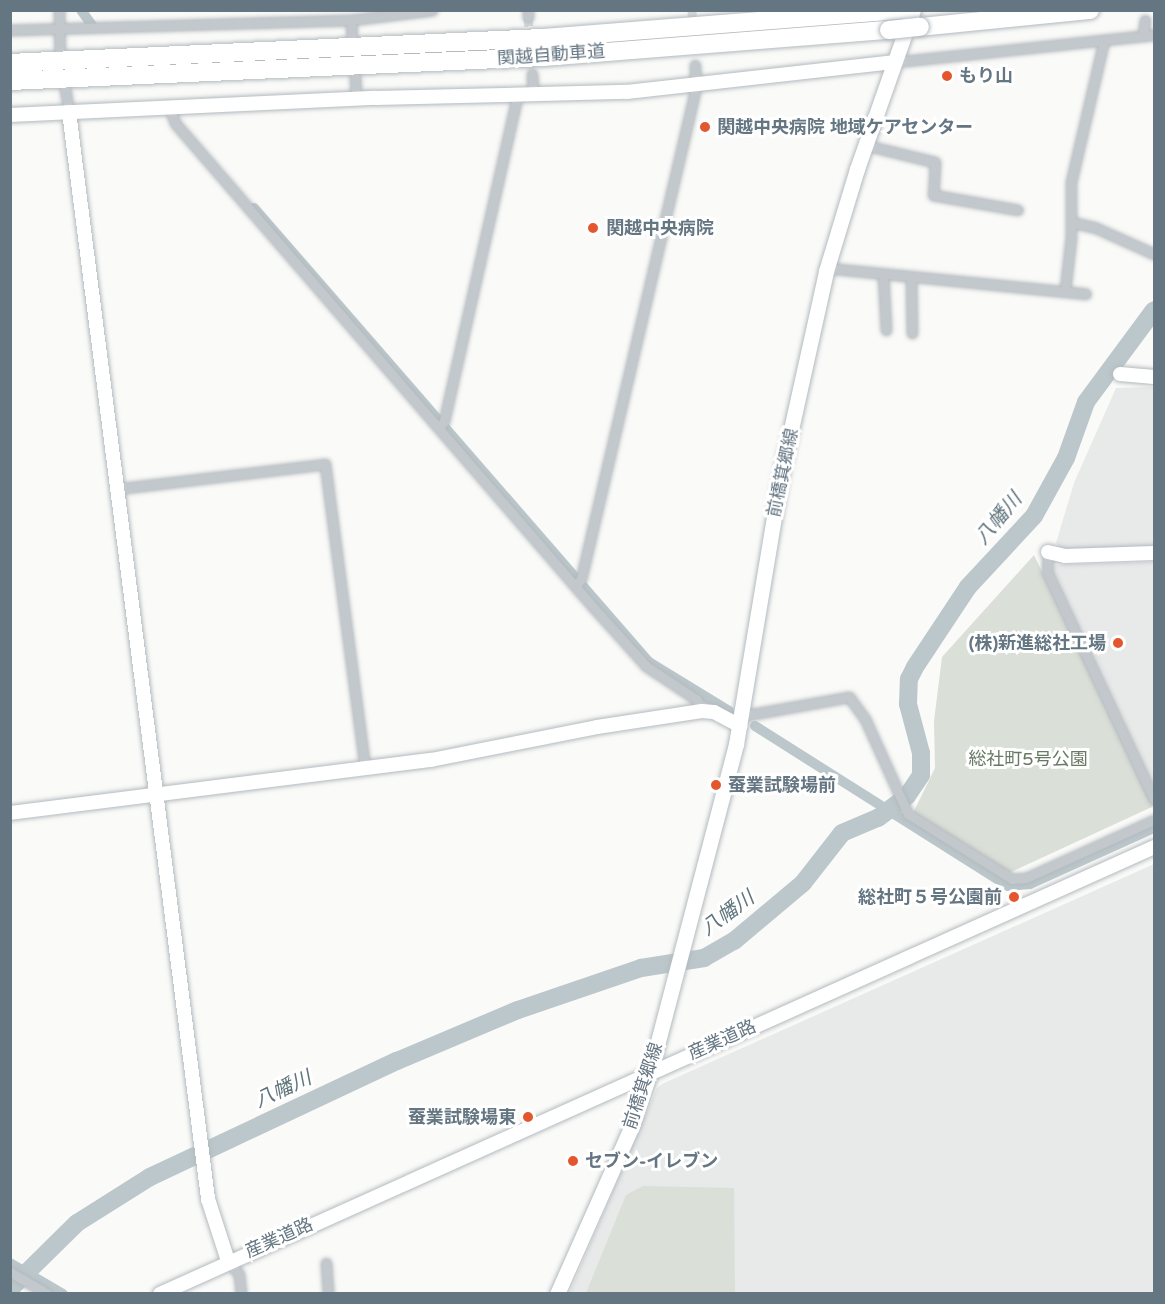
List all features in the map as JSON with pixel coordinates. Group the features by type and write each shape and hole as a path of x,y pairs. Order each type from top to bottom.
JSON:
{"highway":[{"name":"関越自動車道","path":"10,63 543,38 900,10"},
{"name":"関越自動車道","path":"10,81 543,57 889,30 916,19 1090,10"}],"main road":[{"name":"前橋箕郷線","path":"557,1293 633,1123 650,1072 741,721 780,482 827,268 865,145 895,62 916,19"}],"street":[{"path":"59,10 57,31 60,49"},
{"path":"10,30 57,31 351,20 432,10"},
{"path":"351,20 352,37"},
{"path":"1143,36 1145,20"},
{"path":"10,115 356,99 517,96 696,87 895,62 1155,35"},
{"path":"1065,290 1071,222 1072,173 1104,40"},
{"path":"575,586 581,579 696,87 695,65"},
{"path":"532,74 533,95"},
{"path":"355,77 356,99"},
{"path":"65,89 204,1169 211,1211 228,1261 239,1274 241,1293"},
{"path":"439,428 446,410 517,96"},
{"path":"169,107 175,123 575,586 646,666 697,700 702,711"},
{"path":"865,145 935,162 933,195 1018,210"},
{"path":"1071,222 1096,228 1155,254"},
{"path":"827,268 1065,290 1086,294"},
{"path":"883,274 886,330"},
{"path":"911,277 912,333"},
{"path":"1120,374 1155,377"},
{"path":"116,489 325,464 365,768"},
{"path":"1155,553 1065,556 1048,552 1047,572 1155,799"},
{"path":"10,813 443,759 597,727 702,711 741,721 849,697 865,719 905,809 912,818 1017,880 1155,820"},
{"name":"産業道路","path":"160,1293 1155,847"},
{"path":"326,1263 328,1293"},
{"path":"10,1272 48,1293"}],"shaded area":[{"path":"1154,387 1154,547 1061,550 1056,543 1074,483 1116,388"},
{"name":"(株)新進総社工場","path":"1154,562 1154,790 1051,569 1055,565"},
{"path":"1154,864 1154,1293 569,1294 657,1088"}],"green space":[{"name":"総社町5号公園","path":"1034,555 1154,806 1009,873 913,813 935,768 934,721 942,657"},
{"path":"643,1186 734,1188 735,1293 586,1293 626,1195"}],"waterway":[{"path":"81,10 92,25"},
{"path":"254,208 649,662 729,711"},
{"name":"八幡川","path":"10,1289 77,1223 150,1177 397,1061 518,1010 641,968 704,958 734,941 803,883 842,833 878,818 907,796 921,775 921,753 908,704 909,679 915,667 968,587 1034,516 1066,458 1086,402 1154,310"},
{"path":"755,726 1008,886 1030,884 1154,828"},
{"path":"10,1263 63,1294"}],"tunnel":[{"path":"692,10 693,29"},
{"path":"528,17 530,41"}],"place":[{"name":"もり山","path":"947,76"},
{"name":"関越中央病院 地域ケアセンター","path":"705,127"},
{"name":"関越中央病院","path":"593,228"},
{"name":"(株)新進総社工場","path":"1118,643"},
{"name":"蚕業試験場前","path":"716,785"},
{"name":"総社町５号公園前","path":"1014,897"},
{"name":"蚕業試験場東","path":"528,1117"},
{"name":"セブン-イレブン","path":"573,1161"}]}
